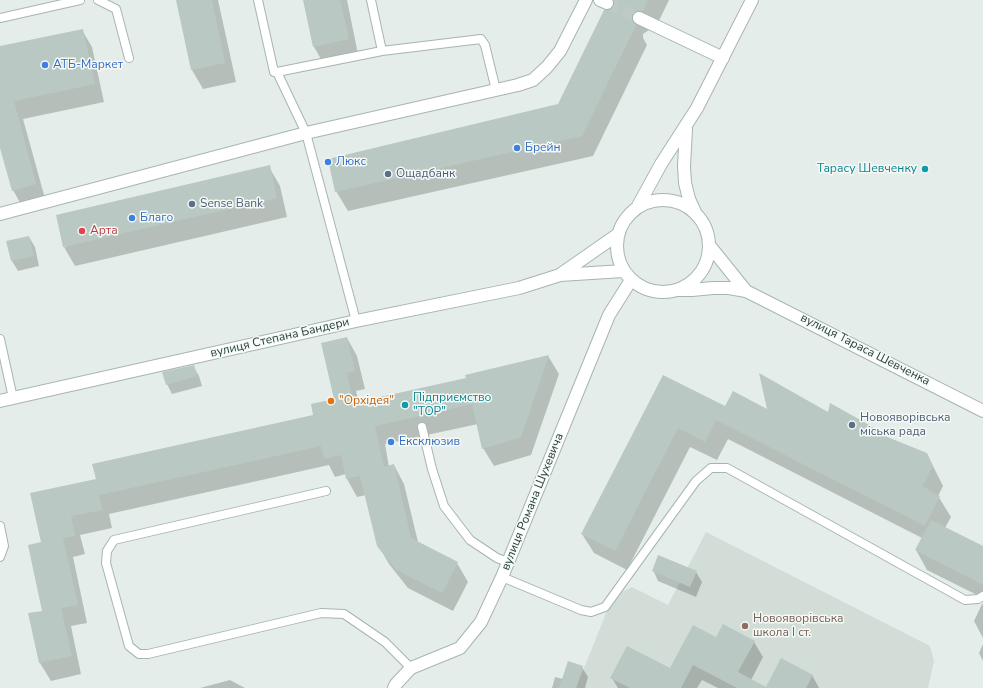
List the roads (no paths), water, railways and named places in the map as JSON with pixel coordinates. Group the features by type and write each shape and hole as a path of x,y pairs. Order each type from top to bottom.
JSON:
{"street":[{"path":"0,214 306,132 518,86 533,80 547,67 560,51 586,0"},
{"path":"638,206 661,164 686,128 752,0"},
{"path":"639,18 723,58"},
{"path":"686,128 684,166 685,183 689,199 707,233 709,245 708,256 704,268 697,278 687,285 676,290 664,292 652,291 640,287 627,275 618,259 616,247 617,235 629,214 638,206 649,201 661,199 685,205 695,212"},
{"name":"вулиця Степана Бандери","path":"0,401 356,322 519,288 560,275 617,235"},
{"name":"вулиця Тараса Шевченка","path":"709,245 746,291"},
{"name":"вулиця Степана Бандери","path":"560,275 627,275"},
{"name":"вулиця Романа Шухевича","path":"394,688 411,668 460,648 481,622 502,577 609,314 627,275"},
{"name":"вулиця Тараса Шевченка","path":"676,290 729,288 746,291 983,411"}],"lane":[{"path":"0,18 80,0"},
{"path":"98,0 116,9 129,58"},
{"path":"258,0 274,72 277,72 306,132 356,322"},
{"path":"371,0 382,51"},
{"path":"277,72 382,51 480,39 486,45 496,90"},
{"path":"0,339 13,398"},
{"path":"422,427 432,469 444,506 470,540 497,558 508,562"},
{"path":"502,577 581,610 591,612 605,607 696,481 711,468 727,468 965,600 978,599 983,596"},
{"path":"326,491 114,540 107,551 106,563 129,646 139,654 148,654 321,613 344,614 385,642 411,668"},
{"path":"0,526 4,546 0,557"}],"tunnel":[{"path":"607,3 639,18"}],"place":[{"name":"АТБ-Маркет","path":"45,65"},
{"name":"Брейн","path":"517,148"},
{"name":"Люкс","path":"328,162"},
{"name":"Тарасу Шевченку","path":"925,169"},
{"name":"Ощадбанк","path":"388,174"},
{"name":"Sense Bank","path":"192,204"},
{"name":"Благо","path":"132,218"},
{"name":"Арта","path":"82,231"},
{"name":"\"Орхідея\"","path":"331,401"},
{"name":"Підприємство \"ТОР\"","path":"405,405"},
{"name":"Новояворівська міська рада","path":"852,425"},
{"name":"Ексклюзив","path":"391,442"},
{"name":"Новояворівська школа І ст.","path":"745,626"}]}
